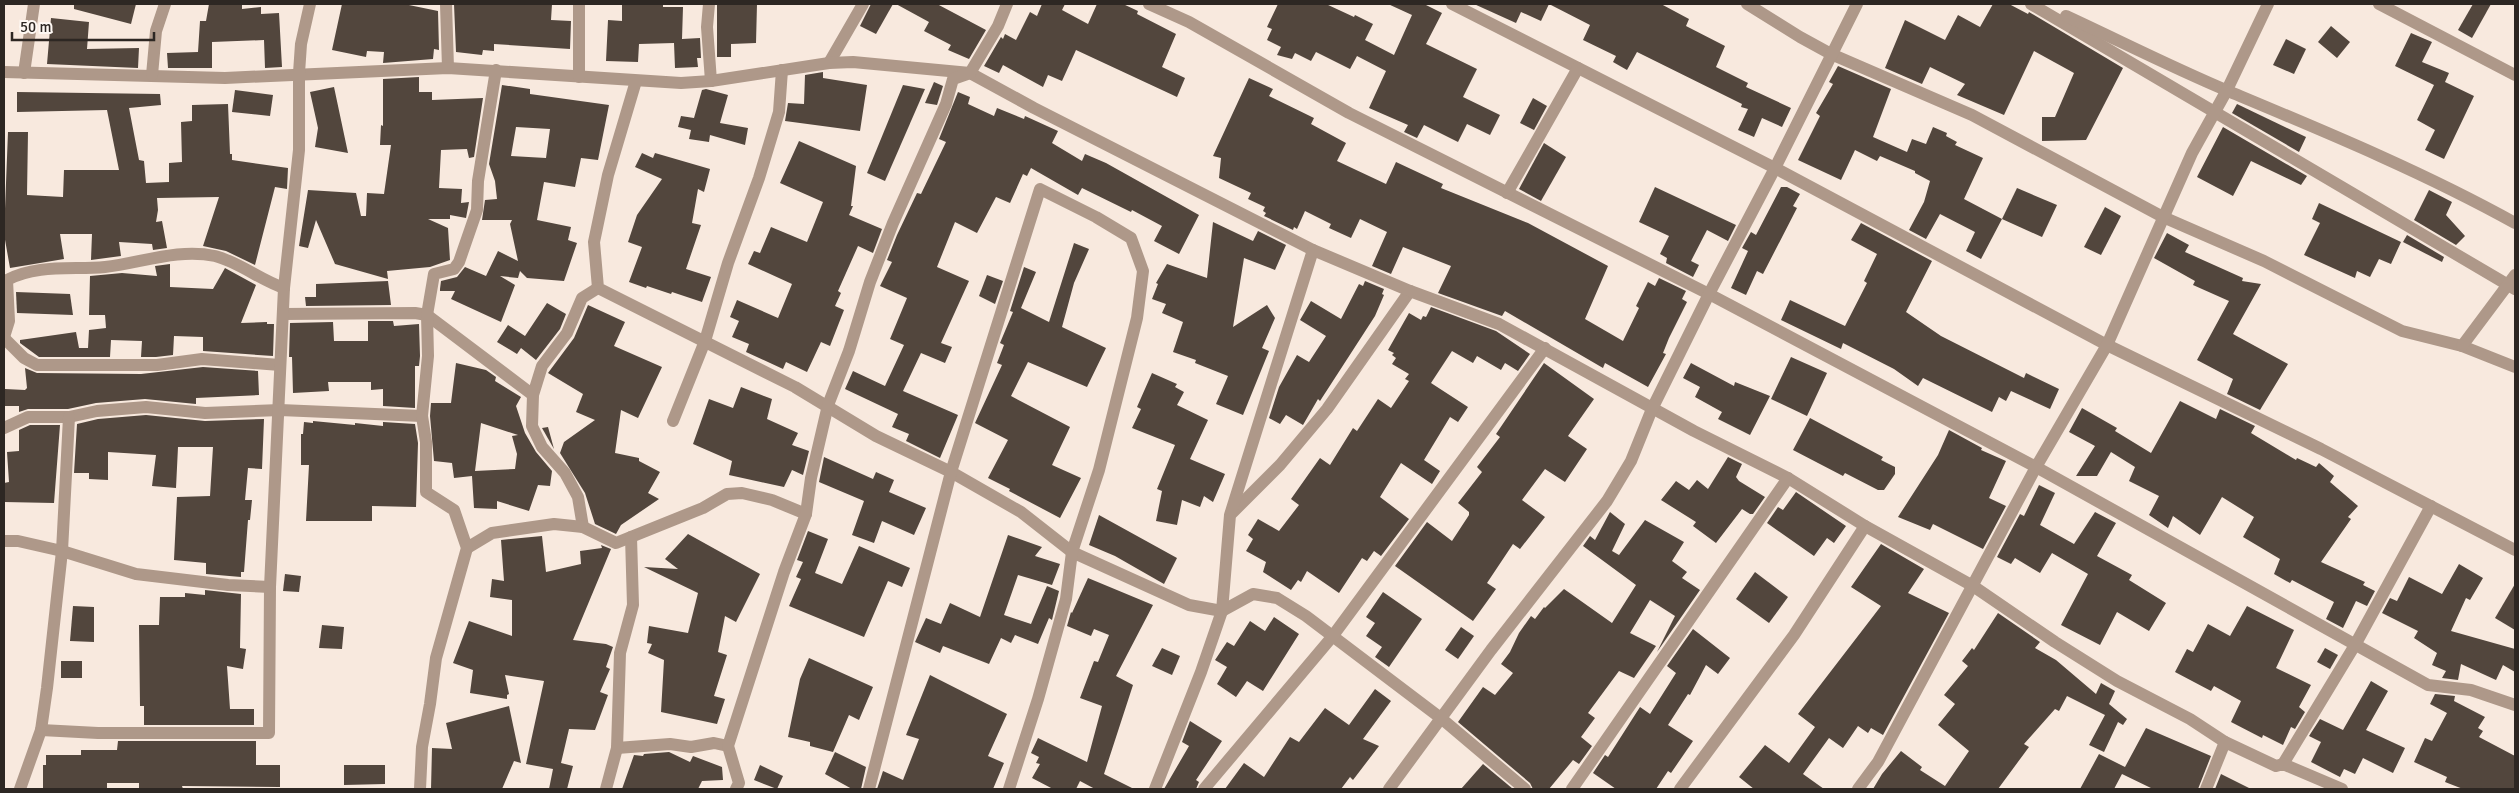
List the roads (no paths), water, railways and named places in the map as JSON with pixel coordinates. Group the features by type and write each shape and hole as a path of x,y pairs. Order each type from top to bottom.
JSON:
{"street":[{"path":"24,73 34,4"},
{"path":"152,75 156,31 165,4"},
{"path":"40,730 98,733 269,733 270,587 280,410 284,288 299,150 298,73 301,44 310,4"},
{"path":"446,4 448,68"},
{"path":"579,4 579,77"},
{"path":"709,4 707,27 711,82"},
{"path":"829,63 863,4"},
{"path":"736,789 739,783 728,746 784,572 806,514 811,478 828,405 849,351 870,282 893,222 946,104 953,79 970,73 998,26 1007,4"},
{"path":"1149,4 1189,22 1349,113 1709,294 2036,466 2428,685 2471,690 2515,705"},
{"path":"1452,4 1775,168 2106,345 2321,449 2515,550"},
{"path":"1747,4 1800,38 1831,54 1972,115 2163,217 2264,260 2402,331 2462,346 2515,367"},
{"path":"1389,789 1491,650 1607,501 1631,461 1652,409 1857,4"},
{"path":"2030,4 2515,289"},
{"path":"2041,4 2227,90 2315,125 2418,173 2515,223"},
{"path":"1858,789 1878,762 2036,466 2106,345 2192,152 2227,90 2268,4"},
{"path":"2379,4 2515,75"},
{"path":"4,72 225,78 298,73 360,73 448,68 636,81 711,82 829,63 862,63 970,73 1034,108 1313,250 1410,291 1499,324 1545,348 1652,409 1788,478 1865,526 1973,586 2094,666 2190,719 2225,742 2276,766 2283,764 2342,789"},
{"path":"1507,193 1578,68"},
{"path":"420,789 422,747 436,658 467,548 454,510 426,492 426,442 422,416 428,356 427,315 434,274 454,269 459,262 477,210 478,181 496,70"},
{"path":"673,421 705,341 728,263 779,112 782,70"},
{"path":"598,288 594,242 608,175 636,81"},
{"path":"868,789 951,472 1040,189 1096,217 1131,238 1142,271 1137,318 1099,470 1072,552 1066,598 1038,700 1009,789"},
{"path":"1155,789 1164,760 1202,672 1222,611 1230,515 1313,250"},
{"path":"280,365 202,359 157,366 36,365 24,358 4,337 9,321 6,279 19,273 78,266 104,267 188,252 224,259 268,283 284,288"},
{"path":"2462,346 2515,275"},
{"path":"598,288 828,405 876,436 951,472 1020,512 1072,552 1189,605 1222,611 1253,594 1277,598 1442,719 1525,789"},
{"path":"583,527 578,497 565,473 542,447 532,426 533,395 542,366 567,333 582,298 598,288"},
{"path":"1230,515 1280,465 1327,409 1410,291"},
{"path":"283,314 415,313 427,315 533,395"},
{"path":"1204,789 1332,637 1545,348"},
{"path":"4,428 28,417 69,417 97,411 146,407 205,412 280,410 422,416"},
{"path":"20,789 40,730 47,688 62,552 69,417"},
{"path":"1572,789 1788,478"},
{"path":"467,548 492,533 554,524 583,527 616,543 703,508 727,494 742,493 772,500 806,514"},
{"path":"2283,764 2355,645 2431,506"},
{"path":"1680,789 1794,636 1865,526"},
{"path":"606,789 617,748 620,653 633,604 631,536"},
{"path":"4,541 18,540 136,574 228,585 270,587"},
{"path":"2206,789 2225,742"},
{"path":"617,748 670,744 691,747 714,743 728,746"}]}
